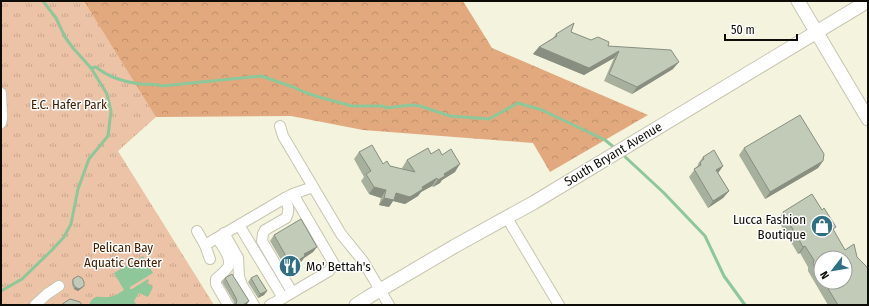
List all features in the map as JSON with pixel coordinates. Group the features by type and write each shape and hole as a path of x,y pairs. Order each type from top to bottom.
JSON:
{"main road":[{"path":"798,1 868,119"},
{"name":"South Bryant Avenue","path":"356,305 455,246 507,218 868,1"}],"street":[{"path":"1,93 1,123"},
{"path":"280,126 283,136 341,234 363,261 389,305"},
{"path":"205,245 289,196 313,187"},
{"path":"270,305 329,271 334,264 289,196"},
{"path":"289,196 288,215 286,218 265,230 262,241 292,292"},
{"path":"507,218 559,305"},
{"path":"239,225 283,298"},
{"path":"197,231 205,245 210,259"},
{"path":"220,236 229,261 228,266 216,279 216,284 228,305"},
{"path":"220,236 238,258 239,276 242,285 254,305"},
{"path":"35,305 59,286"}],"green space":[{"name":"E.C. Hafer Park","path":"1,1 84,1 156,117 118,151 214,305 1,305"},
{"path":"17,1 463,1 492,48 648,115 550,172 533,143 363,130 291,116 156,117 85,105"}],"shaded area":[{"path":"143,256 153,273 130,287 130,289 148,279 149,281 147,283 153,287 148,297 139,293 134,301 139,305 89,305 95,297 111,297 124,290 114,273"}],"building":[{"path":"574,23 571,32 591,40 598,37 609,42 608,46 671,50 679,62 637,87 609,74 619,51 589,68 539,47"},
{"path":"800,115 824,154 823,161 770,192 744,148"},
{"path":"372,145 383,164 387,161 390,166 415,172 407,160 428,148 431,154 439,149 442,155 451,149 460,164 444,174 445,176 438,180 437,178 422,187 423,189 410,197 396,193 394,200 384,198 386,190 374,187 366,174 371,171 359,152"},
{"path":"714,150 723,166 716,170 729,191 713,201 694,169 701,165 700,162 704,159 703,157"},
{"path":"812,194 822,210 824,208 836,227 833,229 845,250 813,250 813,258 805,246 803,247 783,212"},
{"path":"301,219 317,247 304,254 305,256 291,265 274,235"},
{"path":"854,244 857,257 868,269 868,305 838,305 829,290 853,290 853,250 845,250"},
{"path":"232,274 249,301 243,305 236,304 236,298 225,278"},
{"path":"257,275 267,291 260,294 251,278"},
{"path":"78,276 82,278 84,282 84,286 79,289 75,287 73,283 73,279"},
{"path":"70,299 80,302 82,305 61,305"}],"waterway":[{"path":"1,291 22,279 64,237 71,224 78,189 89,159 108,136 111,111 107,94 91,68 65,37 56,18 43,1"},
{"path":"91,68 96,67 111,76 128,82 162,86 261,76 319,97 352,106 383,106 386,108 411,105 420,106 450,116 489,119 518,103 542,110 605,140 616,149"},
{"path":"621,153 664,193 705,236 724,276 745,305"}],"place":[{"name":"Lucca Fashion Boutique","path":"822,226"},
{"name":"Mo' Bettah's","path":"290,266"}],"park label":[{"name":"Pelican Bay Aquatic Center","path":"123,254"}]}
